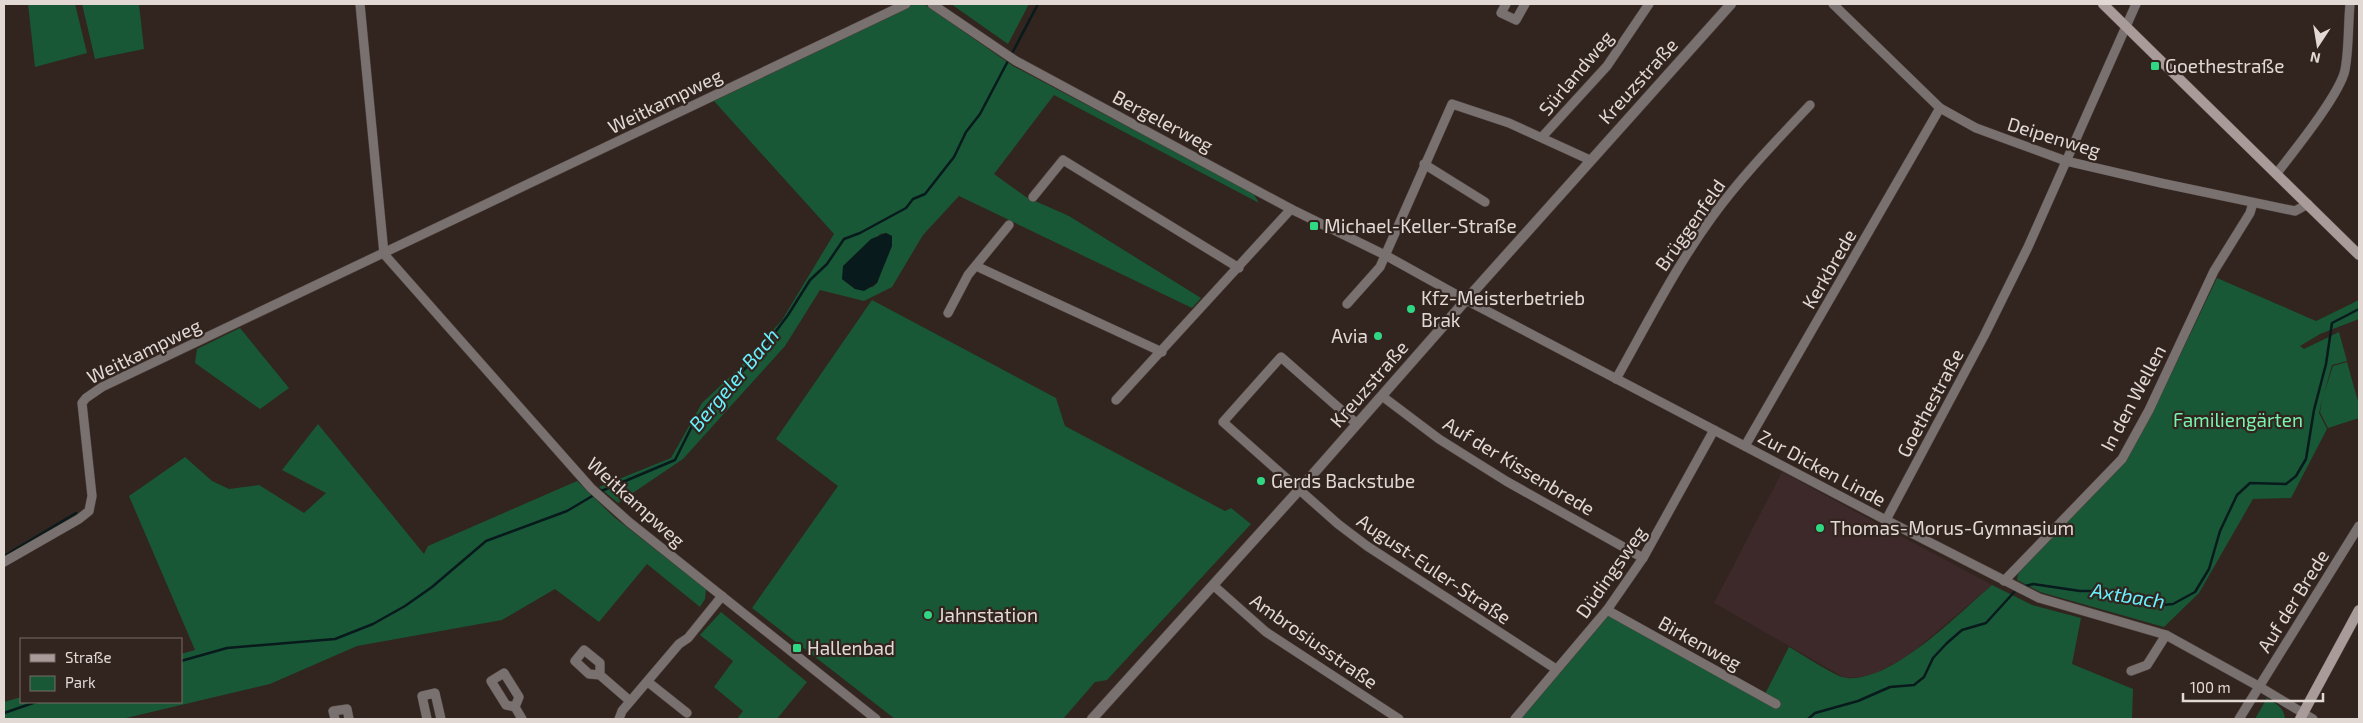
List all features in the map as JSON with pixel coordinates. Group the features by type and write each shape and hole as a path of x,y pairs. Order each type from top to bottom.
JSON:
{"main road":[{"path":"2103,4 2359,255"},
{"path":"2302,717 2359,610"}],"street":[{"path":"360,4 384,254"},
{"name":"Weitkampweg","path":"4,562 89,511 92,496 82,408 86,398 102,387 906,4"},
{"name":"Bergelerweg","path":"932,4 1016,61 1292,209 1385,255 1466,300"},
{"path":"1507,4 1501,13 1516,20 1523,7"},
{"name":"Sürlandweg","path":"1542,137 1607,66 1649,4"},
{"name":"Kreuzstraße","path":"1092,719 1299,490 1590,160 1731,4"},
{"name":"Deipenweg","path":"1833,4 1940,108 1976,128 2066,160 2252,204 2295,212 2308,204"},
{"name":"Goethestraße","path":"1886,520 1984,336 2028,247 2136,4"},
{"path":"2277,173 2301,142 2341,82 2345,69 2350,4"},
{"name":"Sürlandweg","path":"1424,164 1452,104 1509,122 1590,160"},
{"name":"Brüggenfeld","path":"1616,379 1662,295 1712,218 1743,177 1810,105"},
{"name":"Kerkbrede","path":"1745,446 1940,108"},
{"path":"1033,197 1063,160 1239,268"},
{"path":"1347,304 1380,266 1424,164 1485,202"},
{"name":"In den Wellen","path":"2004,580 2122,459 2149,410 2214,271 2250,213 2252,204"},
{"path":"1116,400 1292,209"},
{"path":"948,313 968,275 1009,225"},
{"name":"Weitkampweg","path":"384,254 591,488 876,719"},
{"path":"976,266 1162,352"},
{"name":"Zur Dicken Linde","path":"1466,300 2028,594 2166,634 2260,686 2302,717 2313,719"},
{"name":"August-Euler-Straße","path":"1357,424 1281,357 1223,422 1338,524 1368,546 1556,669"},
{"name":"Auf der Kissenbrede","path":"1382,396 1439,439 1506,481 1643,558"},
{"name":"Düdingsweg","path":"1515,719 1607,610 1643,558 1714,430"},
{"name":"Auf der Brede","path":"2239,719 2359,526"},
{"name":"Ambrosiusstraße","path":"1213,585 1266,632 1399,719"},
{"path":"619,719 622,711 630,701 679,644 688,638 722,596"},
{"name":"Birkenweg","path":"1607,610 1776,704"},
{"path":"2131,671 2147,665 2166,634"},
{"path":"600,675 630,701"},
{"path":"648,682 687,713"},
{"path":"427,719 422,696 435,694 441,719"},
{"path":"515,707 522,719"},
{"path":"335,719 334,711 347,709 349,719"}],"shaded area":[{"path":"886,233 892,236 892,246 877,283 864,291 855,289 842,279 843,266 871,239"},
{"name":"Thomas-Morus-Gymnasium","path":"1782,472 1992,585 1908,656 1871,676 1845,678 1714,603"}],"green space":[{"path":"28,4 75,4 87,53 35,67"},
{"path":"82,4 139,4 144,49 95,59"},
{"path":"914,4 924,4 1013,66 1253,193 1259,203 1054,95 994,174 1026,197 1069,216 1201,298 1192,308 959,196 923,235 892,287 864,301 820,290 785,346 683,459 618,503 599,487 671,458 702,403 738,369 782,320 834,234 714,101","holes":["886,233 892,236 877,283 873,287 855,289 842,279 880,234"]},
{"path":"951,4 1029,4 1008,44"},
{"name":"Familiengärten","path":"2217,278 2316,321 2359,300 2359,319 2320,334 2300,346 2304,349 2339,332 2347,361 2332,365 2324,394 2333,366 2347,362 2359,405 2359,418 2328,428 2320,412 2323,396 2319,413 2327,429 2291,498 2253,499 2199,593 2164,627 2040,592 2017,580 2018,574 2057,530 2126,461 2153,412"},
{"path":"872,300 1056,398 1065,426 1225,511 1231,508 1251,524 1107,680 1095,682 1063,719 895,719 752,608 838,486 776,439"},
{"path":"240,328 289,388 260,409 195,363 197,349"},
{"path":"318,424 424,554 428,546 577,481 614,517 706,589 705,599 700,607 647,564 599,622 555,589 502,620 357,646 270,684 122,719 4,719 4,702 20,697 20,703 182,703 182,654 195,650 129,496 185,457 212,481 229,489 259,485 304,513 326,493 282,470"},
{"path":"1992,585 2032,605 2081,618 2072,664 2133,689 2132,719 1521,719 1609,615 1769,705 1765,694 1789,647 1842,677 1865,676 1884,669 1924,644"},
{"path":"721,612 807,682 777,719 737,719 743,711 714,687 733,661 700,635"},
{"path":"2267,698 2281,709 2285,719 2255,719"}],"waterway":[{"name":"Bergeler Bach","path":"599,492 675,460 694,422 711,401 755,359 788,315 810,280 827,264 844,239 860,233 906,208 913,199 925,194 954,157 966,132 980,114 1038,4"},
{"name":"Axtbach","path":"2022,587 2033,584 2080,591 2117,591 2163,605 2173,604 2195,592 2209,569 2220,531 2237,495 2250,483 2286,484 2296,476 2306,459 2314,410 2326,364 2332,323 2359,309"},
{"name":"Bergeler Bach","path":"182,661 227,648 335,639 373,624 405,606 432,587 486,541 567,511 594,495"},
{"path":"4,556 76,513"},
{"name":"Axtbach","path":"1808,719 1815,713 1858,701 1890,687 1914,685 1924,677 1933,658 1947,643 1962,630 1986,623 2017,589"},
{"name":"Bergeler Bach","path":"4,713 33,703"}],"place":[{"name":"Goethestraße","path":"2155,66"},
{"name":"Michael-Keller-Straße","path":"1314,226"},
{"name":"Kfz-Meisterbetrieb Brak","path":"1411,309"},
{"name":"Avia","path":"1378,336"},
{"name":"Gerds Backstube","path":"1261,481"},
{"name":"Thomas-Morus-Gymnasium","path":"1820,528"},
{"name":"Jahnstation","path":"928,615"},
{"name":"Hallenbad","path":"797,648"}]}
